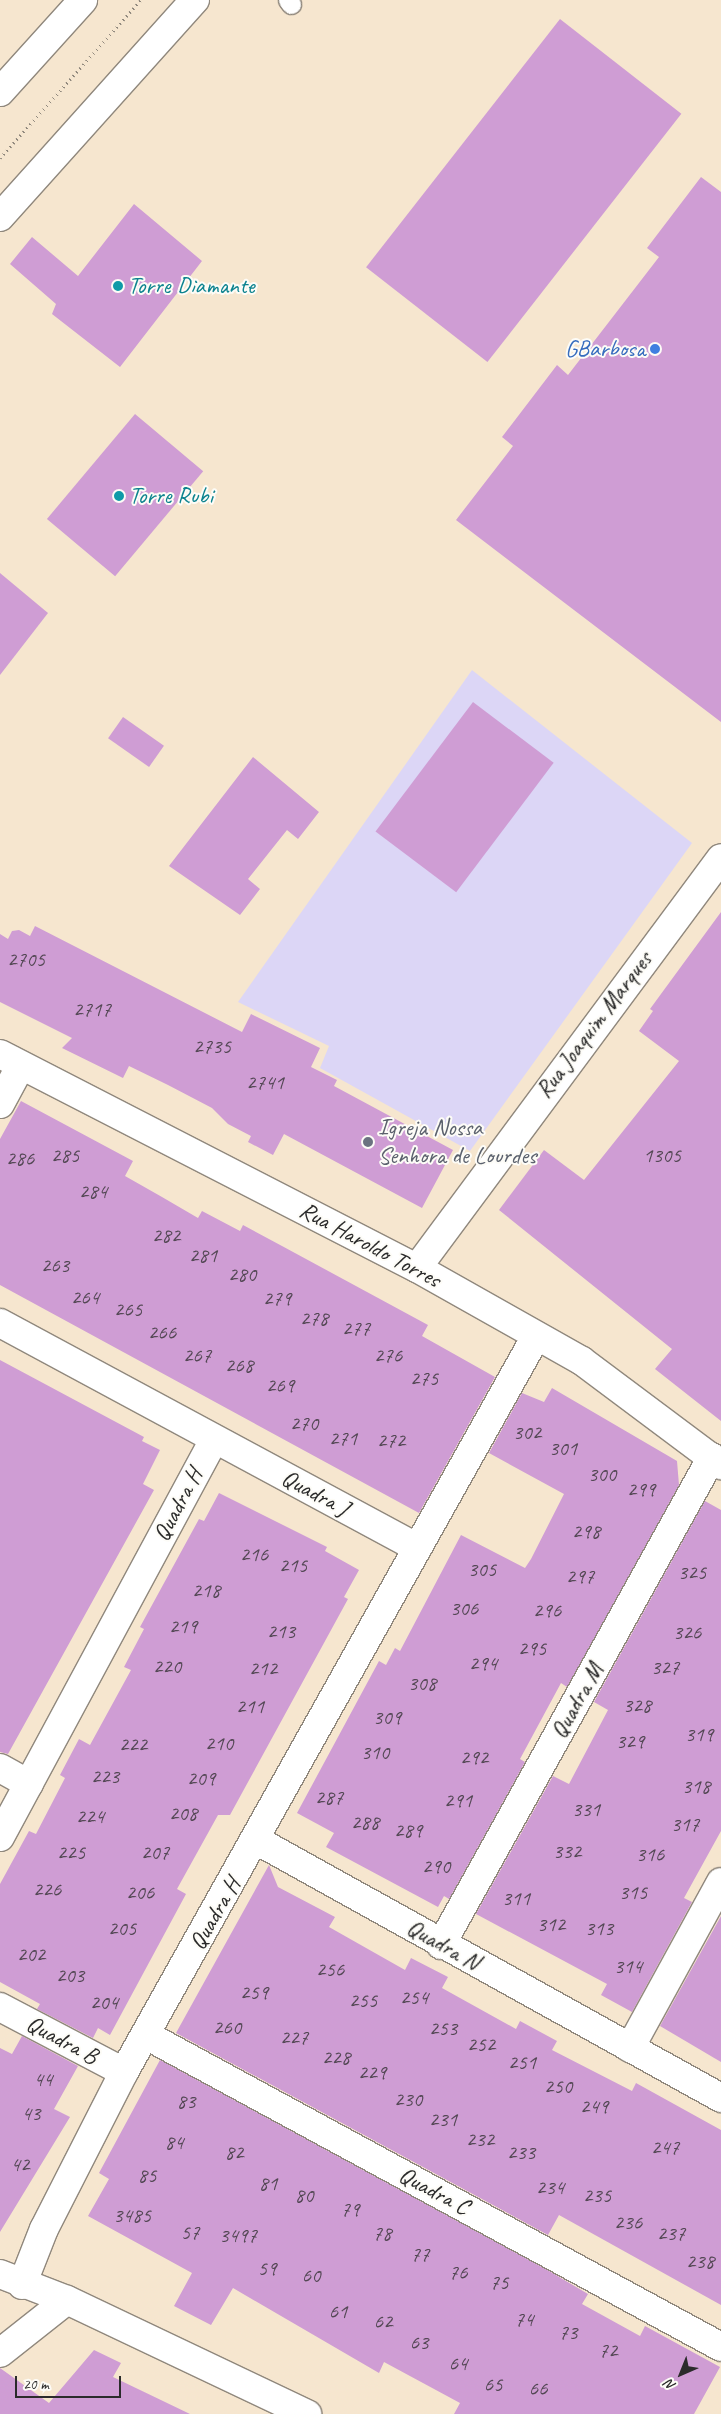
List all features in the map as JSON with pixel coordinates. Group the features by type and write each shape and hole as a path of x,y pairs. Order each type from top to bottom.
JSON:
{"street":[{"path":"4,78 83,0"},
{"path":"0,217 195,0"},
{"name":"Rua Joaquim Marques","path":"417,1268 721,858"},
{"path":"0,1104 11,1059"},
{"name":"Rua Haroldo Torres","path":"11,1059 417,1268 535,1338 582,1360 716,1461"},
{"name":"Quadra J","path":"0,1323 417,1548"},
{"path":"417,1548 535,1338"},
{"name":"Quadra H","path":"0,1836 214,1439"},
{"name":"Quadra M","path":"441,1945 716,1461"},
{"name":"Quadra H","path":"11,2279 44,2229 124,2072 256,1840 417,1548"},
{"path":"0,1768 29,1784"},
{"name":"Quadra N","path":"256,1840 441,1945 721,2098"},
{"path":"630,2048 721,1882"},
{"name":"Quadra B","path":"0,2007 124,2072"},
{"name":"Quadra C","path":"146,2034 721,2346"},
{"path":"11,2279 67,2300 307,2414"},
{"path":"0,2353 67,2300"}],"path":[{"path":"0,158 141,0"}],"shaded area":[{"path":"472,670 692,843 470,1151 320,1068 329,1046 238,1002"}],"building":[{"path":"560,19 681,114 487,362 366,267"},
{"name":"GBarbosa","path":"701,177 721,192 721,722 456,520 513,446 502,437 557,365 568,375 659,257 647,248"},
{"name":"Torre Diamante","path":"134,204 202,261 120,367 52,314 56,304 10,264 32,237 78,276"},
{"name":"Torre Rubi","path":"135,414 203,471 115,576 47,519"},
{"path":"0,573 48,613 0,675"},
{"path":"473,702 554,763 456,892 376,831"},
{"path":"123,717 164,746 149,767 108,738"},
{"path":"253,757 319,812 298,839 287,830 248,879 260,889 240,915 169,866"},
{"path":"721,912 721,1421 655,1369 672,1349 499,1210 544,1150 584,1180 679,1061 639,1031 653,1011 650,1009"},
{"path":"35,926 242,1032 251,1014 320,1048 311,1067 337,1080 334,1086 453,1150 422,1208 284,1134 273,1155 248,1142 251,1136 228,1124 212,1108 168,1085 129,1066 123,1078 62,1048 72,1038 0,1002 0,934 8,939 12,931 19,930 30,936"},
{"path":"21,1101 133,1161 125,1176 198,1218 202,1211 240,1231 243,1225 428,1325 422,1336 495,1377 419,1513 0,1285 0,1139"},
{"path":"0,1360 144,1437 142,1441 160,1450 143,1484 154,1490 8,1754 0,1752"},
{"path":"552,1388 677,1461 679,1485 567,1687 561,1683 520,1759 525,1762 449,1899 444,1896 438,1907 326,1847 334,1833 297,1813 379,1661 386,1665 395,1648 400,1651 461,1535 525,1568 531,1559 564,1494 489,1453 522,1393 544,1402"},
{"path":"219,1493 327,1547 325,1551 359,1570 344,1597 348,1599 230,1815 218,1815 177,1889 186,1894 110,2035 98,2028 93,2038 37,2009 40,2004 0,1982 0,1884 29,1831 36,1834 65,1778 60,1775 79,1739 90,1745 131,1670 124,1667 144,1629 140,1627 199,1519 204,1521"},
{"path":"705,1501 721,1510 721,1831 684,1898 692,1902 632,2012 601,1995 607,1984 476,1914 553,1776 569,1784 608,1710 594,1702"},
{"path":"269,1865 278,1887 335,1917 329,1927 405,1970 411,1958 448,1977 442,1988 516,2029 520,2021 557,2041 552,2050 632,2091 636,2083 721,2130 721,2305 559,2215 548,2235 176,2033"},
{"path":"721,1916 721,2062 660,2026"},
{"path":"22,2036 78,2066 54,2109 70,2117 0,2232 0,2048 12,2054"},
{"path":"160,2060 549,2271 588,2294 582,2304 640,2336 645,2326 720,2367 694,2414 454,2414 460,2403 384,2362 379,2373 233,2288 211,2325 174,2306 192,2273 88,2216 109,2179 99,2173"},
{"path":"94,2350 121,2363 113,2377 190,2414 0,2414 0,2368 49,2403"}],"place":[{"name":"Torre Diamante","path":"118,286"},
{"name":"GBarbosa","path":"655,349"},
{"name":"Torre Rubi","path":"119,496"},
{"name":"Igreja Nossa Senhora de Lourdes","path":"368,1142"}]}
